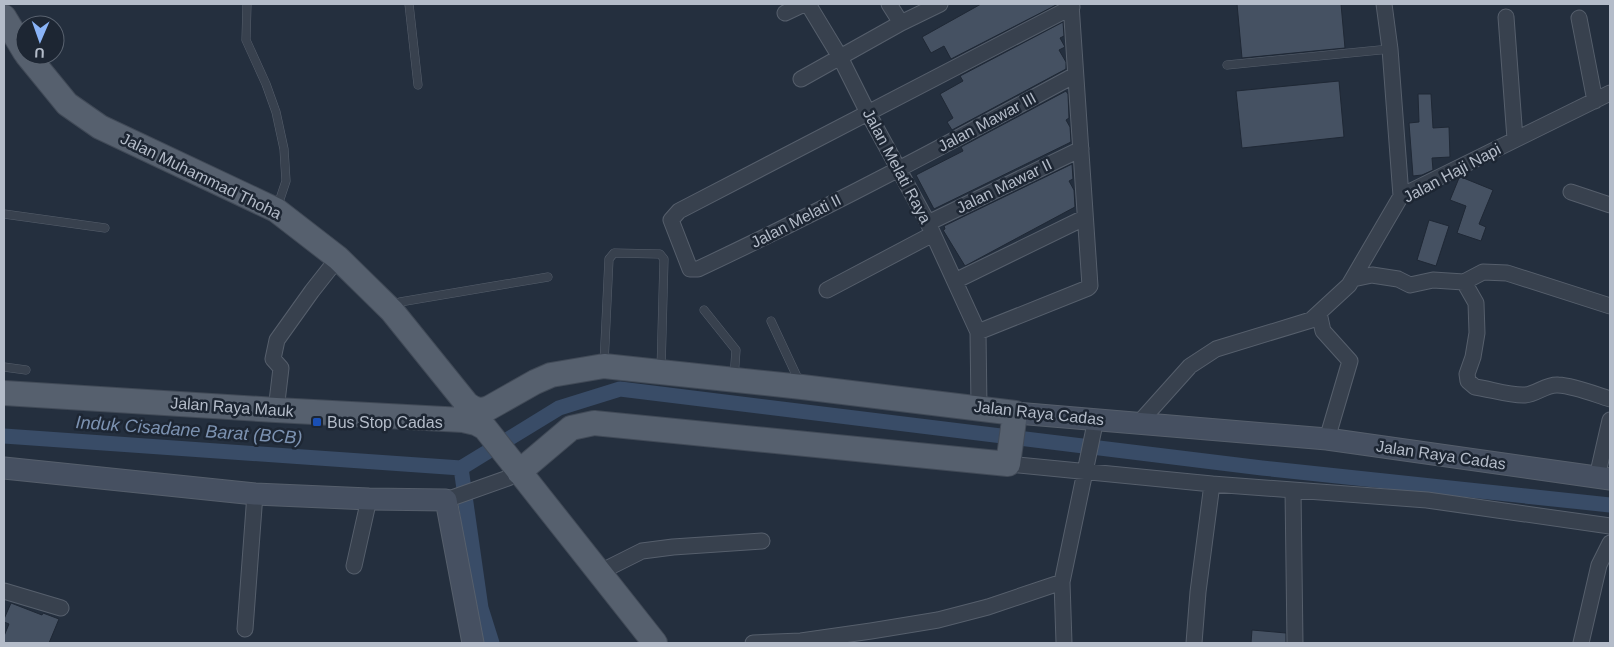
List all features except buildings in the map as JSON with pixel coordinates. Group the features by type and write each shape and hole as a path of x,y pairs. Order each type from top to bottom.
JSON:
{"main road":[{"name":"Jalan Muhammad Thoha","path":"4,17 15,36"},
{"name":"Jalan Muhammad Thoha","path":"35,65 67,104 100,127 276,210 338,258 392,311 480,419"},
{"name":"Jalan Raya Cadas","path":"480,419 485,410 551,375 604,366 979,407 1014,418"},
{"name":"Jalan Raya Mauk","path":"4,393 464,420 476,423 480,419"},
{"path":"513,472 571,428 594,423 1009,459 1014,418"},
{"path":"480,419 513,472 600,572 655,643"}],"street":[{"path":"785,13 804,4"},
{"name":"Jalan Melati Raya","path":"808,4 840,57 868,114 930,228 978,332"},
{"path":"889,4 901,24"},
{"path":"801,79 940,4"},
{"path":"1384,4 1390,49 1401,196"},
{"path":"868,114 1071,5 1090,286 978,332 979,407"},
{"path":"1506,17 1515,139"},
{"path":"1579,18 1595,101"},
{"name":"Jalan Mawar III","path":"899,170 1075,75"},
{"name":"Jalan Haji Napi","path":"1138,424 1190,366 1216,349 1311,320 1349,285 1401,196 1610,92"},
{"name":"Jalan Melati II","path":"868,114 678,211 671,220 690,270 698,269 760,240 899,170"},
{"name":"Jalan Mawar II","path":"827,290 930,228 1081,149"},
{"path":"1572,192 1610,205"},
{"path":"955,281 1084,218"},
{"path":"276,410 281,368 272,359 277,340 338,258"},
{"path":"1353,279 1372,276 1398,279 1410,285 1433,280 1464,282 1483,272 1507,273 1610,306"},
{"path":"1464,282 1476,303 1477,333 1473,357 1467,374 1468,381 1471,384 1476,387 1523,395 1535,393 1556,384 1610,399"},
{"path":"1319,313 1323,331 1350,361 1327,439"},
{"name":"Jalan Raya Cadas","path":"1014,418 1095,428 1138,424 1327,439 1603,478"},
{"path":"1603,478 1610,420"},
{"path":"1064,643 1062,582 1095,428"},
{"path":"1009,459 1212,484 1426,500 1610,526"},
{"path":"4,468 255,494 368,499 453,497 513,472"},
{"path":"1194,643 1198,592 1212,484"},
{"path":"1293,490 1296,643"},
{"path":"245,630 255,494"},
{"path":"453,497 472,643"},
{"path":"354,566 368,499"},
{"path":"600,572 642,550 762,541"},
{"path":"1581,643 1599,565 1610,542"},
{"path":"753,643 801,641 938,620 988,607 1062,582"},
{"path":"4,591 61,608"}],"lane":[{"path":"247,4 246,40 266,84 276,112 284,149 286,181 276,210"},
{"path":"409,4 418,85"},
{"path":"1227,65 1390,49"},
{"path":"4,214 105,228"},
{"path":"604,366 609,259 614,253 660,254 664,259 661,371"},
{"path":"392,311 400,302 548,277"},
{"path":"704,310 736,350 734,380"},
{"path":"770,321 802,387"},
{"path":"4,367 26,370"}],"waterway":[{"path":"461,468 559,408 620,389 1262,468 1610,505"},
{"name":"Induk Cisadane Barat (BCB)","path":"4,436 461,468"},
{"path":"461,468 481,608 492,643"}],"place":[{"name":"Bus Stop Cadas","path":"317,422"}]}
